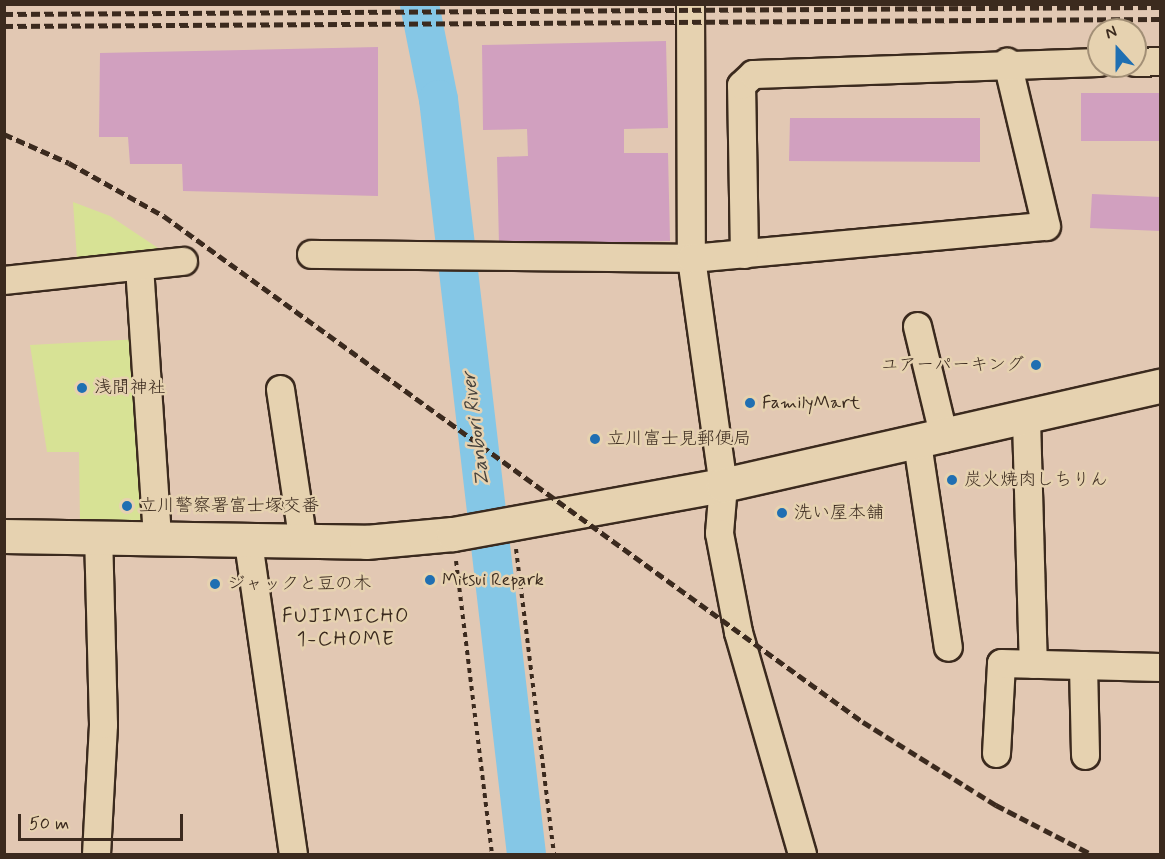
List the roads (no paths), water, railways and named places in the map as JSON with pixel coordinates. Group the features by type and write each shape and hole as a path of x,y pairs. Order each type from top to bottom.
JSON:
{"main road":[{"path":"4,536 248,542 366,542 453,534 513,525 723,485 1026,419 1161,386"}],"street":[{"path":"690,4 691,258 723,485 718,533 738,632 802,855"},
{"path":"744,254 741,86 753,74 1007,62 1087,62"},
{"path":"311,254 431,258 691,258 1046,226 1007,62"},
{"path":"4,280 183,261"},
{"path":"139,266 157,540"},
{"path":"916,326 931,440 948,647"},
{"path":"280,389 303,542"},
{"path":"1026,419 1033,664"},
{"path":"96,855 103,724 98,538"},
{"path":"248,542 293,855"},
{"path":"996,753 1001,663 1161,667"},
{"path":"1083,665 1086,755"}],"waterway":[{"name":"Zanbori River","path":"419,4 438,99 526,854"}],"railway":[{"path":"4,14 1160,7"},
{"path":"4,26 1160,19"},
{"path":"4,134 69,163 164,216 863,722 996,805 1091,854"}],"place":[{"name":"ユアーパーキング","path":"1036,365"},
{"name":"浅間神社","path":"82,388"},
{"name":"FamilyMart","path":"750,403"},
{"name":"立川富士見郵便局","path":"595,439"},
{"name":"炭火焼肉しちりん","path":"952,480"},
{"name":"立川警察署富士塚交番","path":"127,506"},
{"name":"洗い屋本舗","path":"782,513"},
{"name":"Mitsui Repark","path":"430,580"},
{"name":"ジャックと豆の木","path":"215,584"}],"district":[{"name":"FUJIMICHO 1-CHOME","path":"346,628"}]}
